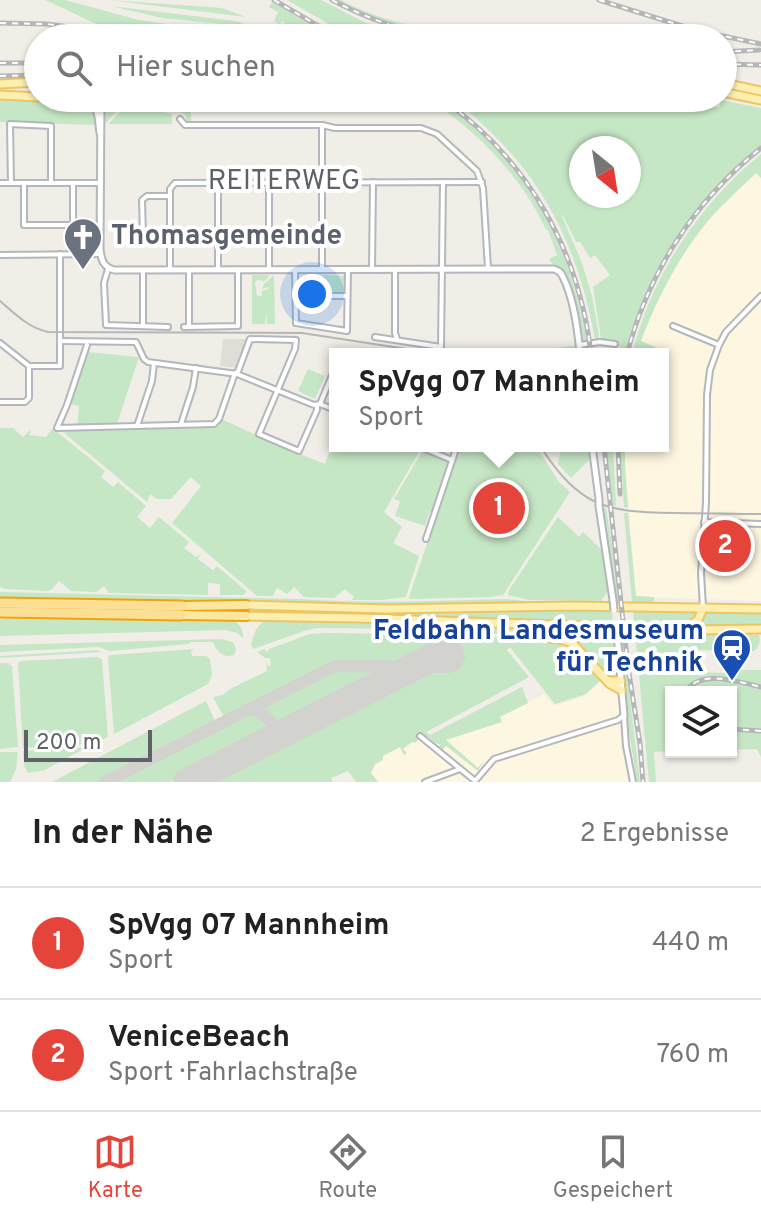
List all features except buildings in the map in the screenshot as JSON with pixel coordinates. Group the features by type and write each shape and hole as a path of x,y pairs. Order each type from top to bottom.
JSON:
{"highway":[{"path":"0,603 182,610 246,616"},
{"path":"0,614 182,610 246,605"}],"main road":[{"path":"0,84 24,83"},
{"path":"737,86 761,91"},
{"path":"0,95 24,96"},
{"path":"737,95 761,100"},
{"path":"246,605 386,609 562,606 761,609"},
{"path":"683,629 698,620 703,608"},
{"path":"246,616 761,629"},
{"path":"518,625 539,635 574,644 607,681 621,686"},
{"path":"552,626 551,632 555,638"}],"street":[{"path":"97,112 101,138"},
{"path":"102,112 101,254 108,269 548,268 559,271 564,278 579,348"},
{"path":"180,119 185,125 322,125 432,131 477,171 482,182 488,268"},
{"path":"11,183 10,124 51,126 51,183"},
{"path":"322,125 322,270"},
{"path":"218,182 218,270"},
{"path":"269,182 269,270"},
{"path":"372,270 373,182"},
{"path":"375,337 441,347 443,182"},
{"name":"REITERWEG","path":"170,270 170,196 174,183 482,182"},
{"path":"0,183 101,183"},
{"path":"24,183 24,225 73,225 73,183"},
{"path":"170,196 147,196 142,200 143,236 170,237"},
{"path":"0,343 29,366 60,366 60,254"},
{"path":"0,255 101,254"},
{"path":"108,269 104,283 106,325 168,327"},
{"path":"143,270 143,326"},
{"path":"189,270 187,326 238,326 238,270"},
{"path":"295,270 294,324 347,331 348,270"},
{"path":"395,270 397,339"},
{"path":"322,296 347,296"},
{"path":"703,608 701,591 710,370 719,345 735,321 761,296"},
{"path":"673,326 719,345"},
{"path":"87,345 57,428 217,422 250,339 296,340 259,434 296,452 329,381"},
{"path":"60,341 136,342 144,359 154,363 236,373 329,408"},
{"path":"579,345 600,342 615,344"},
{"path":"137,426 152,381 154,363"},
{"path":"0,402 25,402 29,398 29,366"},
{"path":"181,425 196,368"},
{"path":"433,452 452,460"},
{"path":"426,539 455,452"},
{"path":"593,452 616,623 626,746 633,782"},
{"path":"704,522 761,524"},
{"path":"689,608 701,591"},
{"path":"420,736 475,781 494,759 624,716"},
{"path":"425,782 461,769"}],"shaded area":[{"path":"756,173 761,178 761,601 636,597 625,452 669,452 669,348 657,348 640,342 655,306 686,250 707,222"},
{"path":"223,339 248,339 238,368 220,366"},
{"path":"601,681 624,697 637,782 378,782 363,767 426,732 430,736 502,722 500,717 544,694 554,706 584,696"}],"green space":[{"path":"45,0 65,0 139,20 168,24 98,24"},
{"path":"109,0 222,8 246,17"},
{"path":"287,0 321,0 368,24 329,24"},
{"path":"336,0 405,24 393,24"},
{"path":"272,2 310,24 284,24 282,21 278,24 274,21 278,12 269,7"},
{"path":"111,6 246,24 223,24 162,18"},
{"path":"0,98 24,101 24,112 94,112 98,125 0,122"},
{"path":"737,103 761,108 761,145 714,188 676,238 645,294 626,348 616,346 616,341 601,339 593,287 610,275 595,255 590,258 580,242 576,242 561,214 592,296 599,335 595,340 577,268 564,235 529,175 468,112 737,112"},
{"path":"106,112 116,112 105,124"},
{"path":"120,112 172,114 172,124 108,124"},
{"path":"178,112 191,112 191,123 187,122 185,114"},
{"path":"456,112 463,117 500,153 536,201 563,254 587,341 581,338 567,277 549,259 557,255 548,230 525,192 482,141 448,113"},
{"path":"761,154 761,178 756,173 713,215 696,235 669,279 641,341 657,348 634,348 652,297 680,244 738,174"},
{"path":"252,275 270,275 265,281 257,280 255,283 257,296 262,296 262,291 269,289 262,289 264,284 274,275 275,324 267,324 267,314 265,324 252,324"},
{"path":"323,275 347,276 346,294 323,293"},
{"path":"88,352 139,357 116,427 219,426 221,419 299,456 325,464 329,452 419,452 384,512 402,527 393,543 419,556 406,597 352,600 354,597 345,589 334,598 304,597 294,587 287,594 277,588 273,596 257,596 172,523 201,486 191,477 171,499 157,499 150,494 147,502 62,431 77,428 79,406 70,404"},
{"path":"308,369 325,376 315,399 298,391"},
{"path":"0,428 13,428 23,437 30,430 29,435 46,437 52,429 56,431 105,471 101,477 113,487 118,482 146,506 137,517 150,528 159,517 189,542 184,548 196,557 201,554 198,559 213,570 217,566 246,591 244,595 220,595 220,584 208,583 208,595 109,593 104,586 96,592 71,591 59,581 48,591 0,587"},
{"path":"422,452 447,460 449,464 433,512 430,511 425,526 395,516 400,501 394,499"},
{"path":"458,452 540,452 559,482 570,492 503,595 409,597"},
{"path":"560,452 589,452 589,460 571,478 558,464"},
{"path":"607,452 613,452 616,506 613,505"},
{"path":"620,452 625,452 628,508 624,507"},
{"path":"603,507 606,508 619,600 616,600"},
{"path":"624,513 628,513 636,596 654,597 654,602 632,602"},
{"path":"558,517 579,537 583,532 602,550 608,591 601,601 528,600 508,595"},
{"path":"0,592 401,602 502,599 539,603 360,604 0,597"},
{"path":"254,610 612,610 613,624 254,613"},
{"path":"633,610 694,611 698,616 686,624 634,624"},
{"path":"705,611 761,612 761,626 695,627"},
{"path":"0,619 231,620 240,627 243,638 226,630 0,636"},
{"path":"266,621 491,626 534,635 437,629 317,628 253,649 251,644 256,630"},
{"path":"557,630 614,632 615,676 610,679 578,644 555,635"},
{"path":"635,632 759,635 759,644 754,651 696,650 688,667 692,672 761,670 761,757 757,749 737,750 737,686 665,686 665,751 654,752 656,782 649,782"},
{"path":"310,634 473,635 560,645 572,650 600,681 586,694 555,704 510,647 507,650 529,677 426,732 430,735 522,687 528,703 500,717 502,722 446,740 478,768 485,759 478,771 446,746 438,748 440,745 436,743 433,746 434,742 428,737 424,739 421,736 403,749 407,753 404,755 400,747 375,764 371,773 378,782 356,782 348,771 331,778 332,782 205,782 423,671 456,669 462,659 456,639 452,638 406,661 334,662 224,717 213,697 223,695 267,671 266,660 268,666 271,665 270,658 257,652 265,649 267,652"},
{"path":"620,634 640,782 637,782 626,725"},
{"path":"221,639 233,642 236,649 234,655 221,653 213,642 110,651 99,647 0,652 0,645"},
{"path":"194,649 192,656 210,659 212,675 208,684 114,734 108,657"},
{"path":"102,652 0,658 0,656"},
{"path":"98,657 102,660 108,737 96,743 23,748 20,661"},
{"path":"0,663 12,666 18,747 0,749"},
{"path":"336,669 373,669 377,670 377,674 283,724 261,710 263,706"},
{"path":"206,701 214,723 99,782 52,782"},
{"path":"248,713 265,722 263,734 170,782 113,782"},
{"path":"87,747 45,770 28,773 24,766 23,751"},
{"path":"0,752 18,752 16,769 10,782 0,782"}],"taxiway":[{"path":"105,782 335,666 455,665 459,657 456,647 450,646 445,651"},
{"path":"381,666 386,668 388,674 381,684"},
{"path":"246,710 258,712 274,726 272,737 261,745"}],"runway":[{"path":"187,782 445,651"}],"tram line":[{"path":"0,301 28,324 48,332 302,333 400,348"},
{"path":"544,452 582,494 611,507 650,512 761,514"}],"railway":[{"path":"274,0 315,24"},
{"path":"332,0 387,24"},
{"path":"599,0 676,24"},
{"path":"0,23 47,24"},
{"path":"737,39 761,44"},
{"path":"737,51 759,50"},
{"path":"0,63 24,63"},
{"path":"737,64 761,65"},
{"path":"0,76 24,75"},
{"path":"458,112 499,148 544,209 575,278 590,348"},
{"path":"629,348 648,295 677,240 715,191 761,148"},
{"path":"605,452 643,782"},
{"path":"618,452 620,494"},
{"path":"691,686 700,680 720,679 761,687"},
{"path":"737,729 761,731"}],"place":[{"name":"Thomasgemeinde","path":"83,271"},
{"name":"SpVgg 07 Mannheim","path":"499,508"},
{"name":"VeniceBeach","path":"725,546"},
{"name":"Feldbahn Landesmuseum für Technik","path":"732,682"}]}
